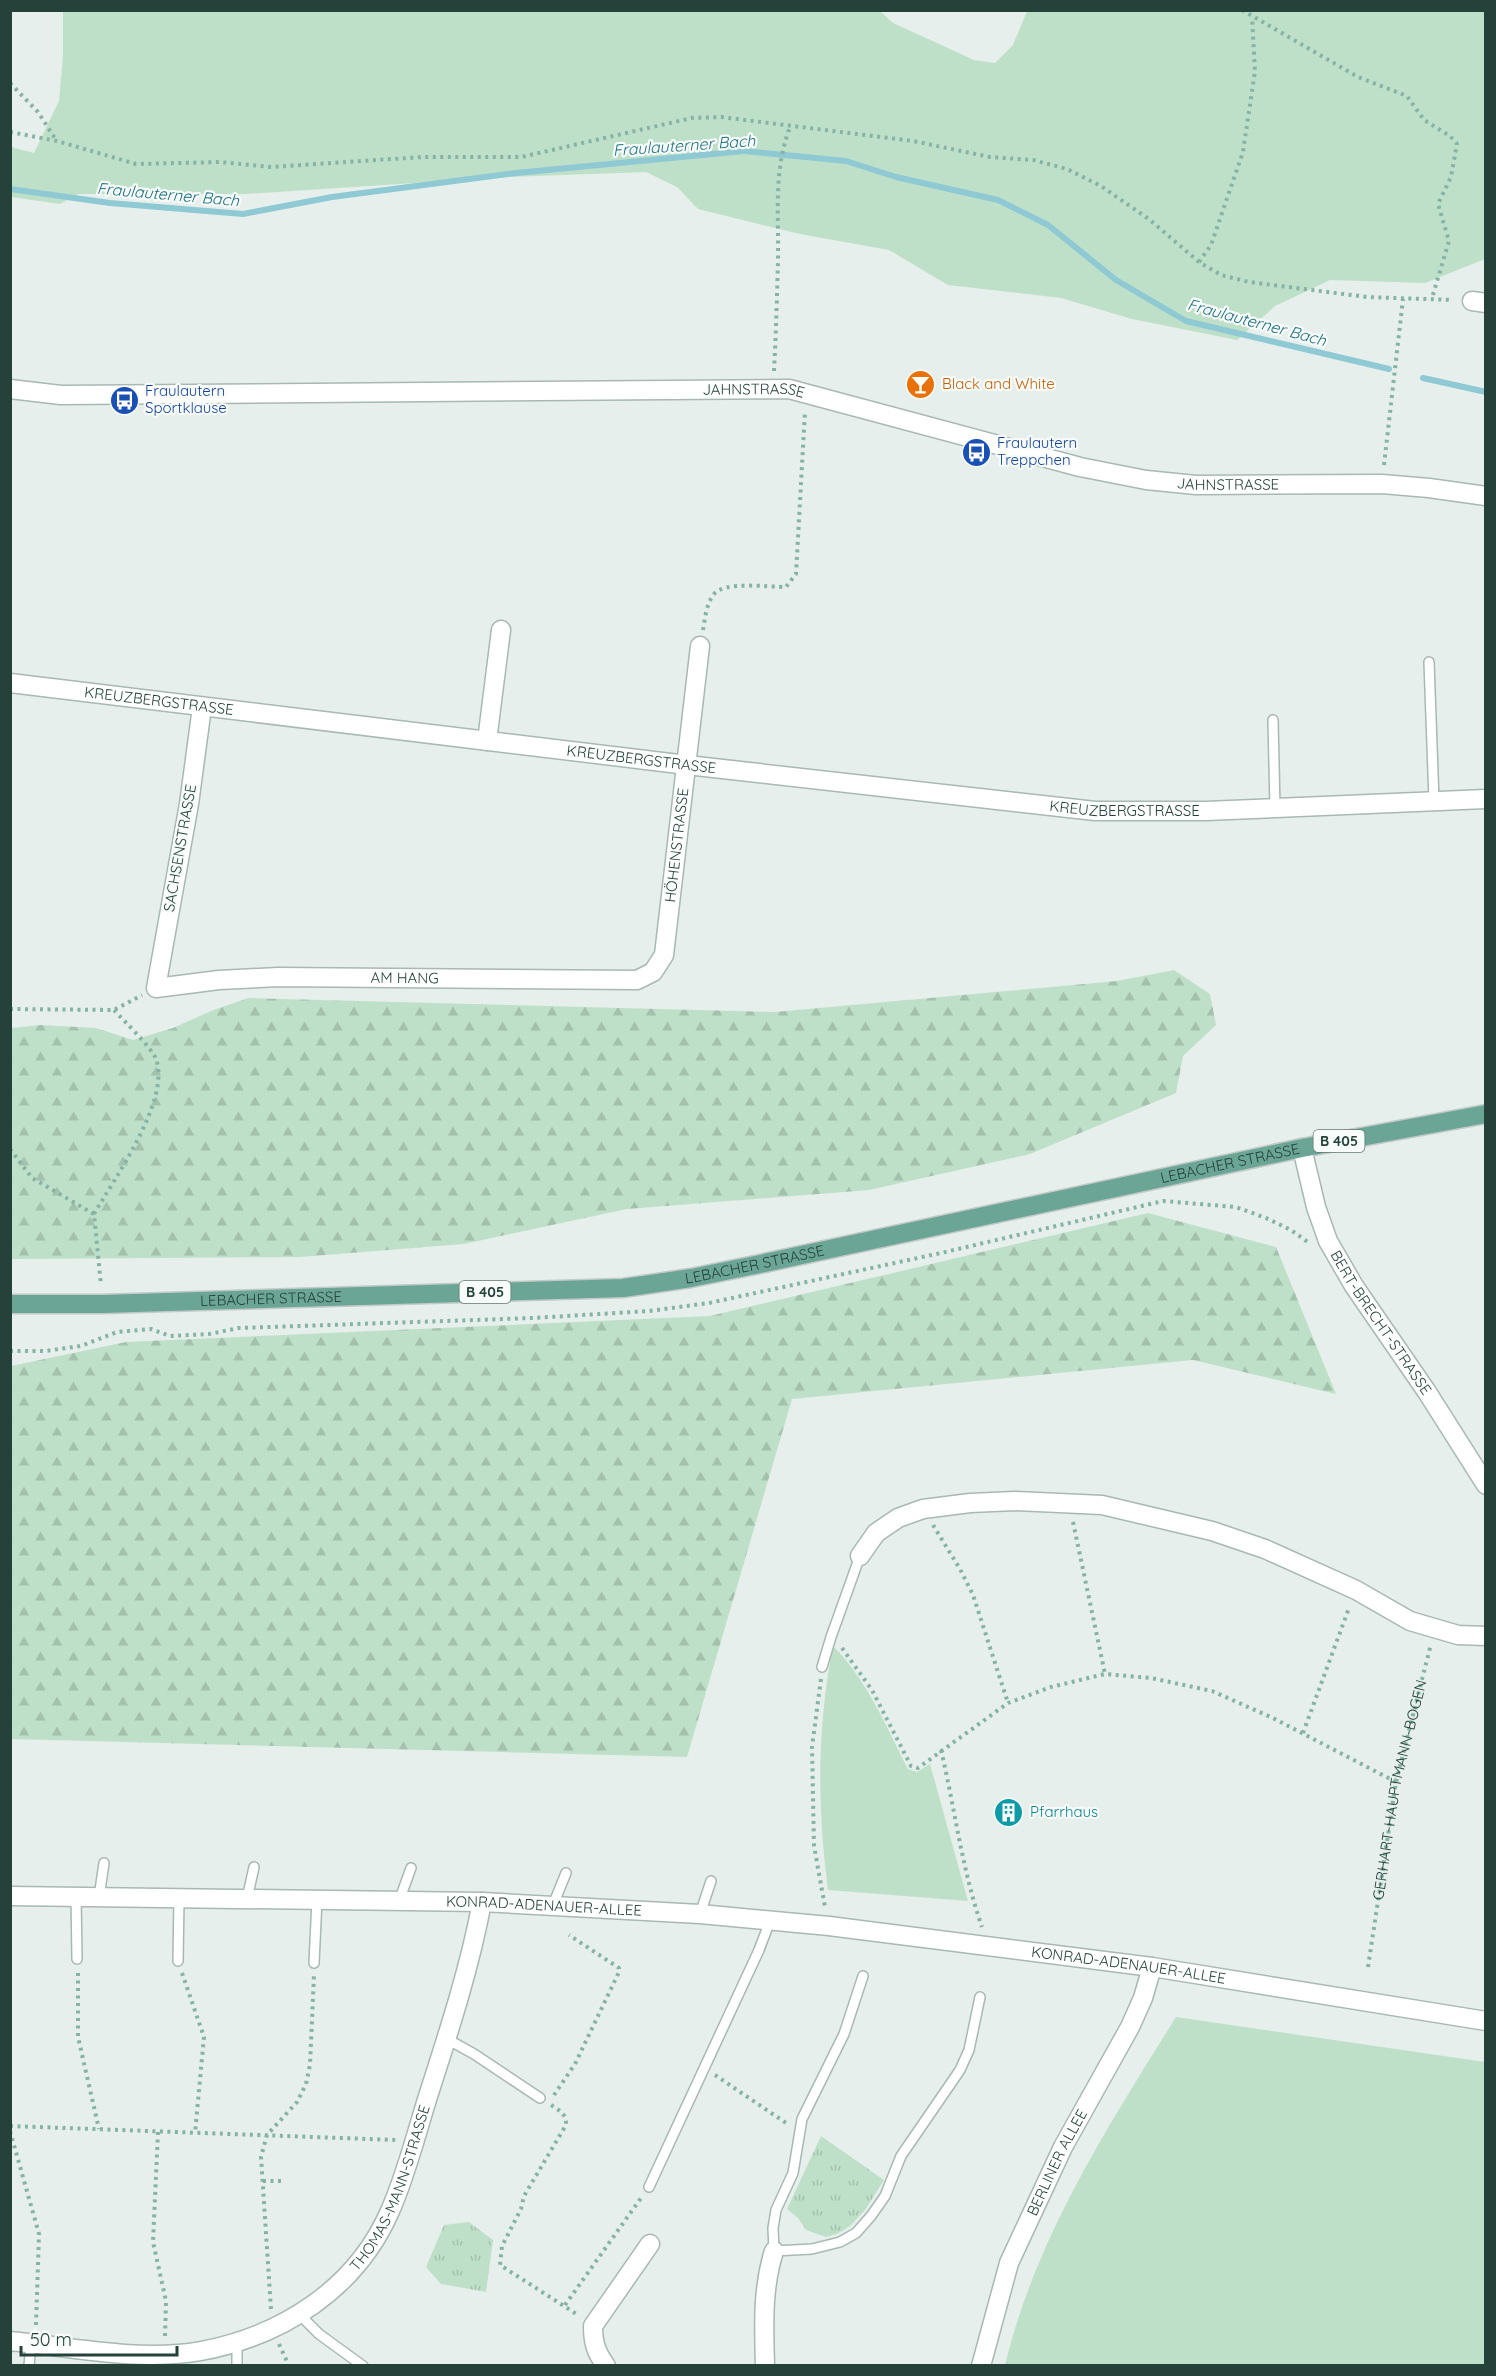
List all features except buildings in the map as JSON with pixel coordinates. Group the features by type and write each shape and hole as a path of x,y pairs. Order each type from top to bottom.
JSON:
{"main road":[{"name":"LEBACHER STRASSE","path":"10,1304 103,1304 623,1288 691,1278 1302,1148 1485,1114"}],"street":[{"name":"JAHNSTRASSE","path":"10,389 61,395 774,388 806,392 1080,467 1146,480 1196,485 1382,484 1485,496"},
{"path":"487,741 501,630"},
{"name":"HÖHENSTRASSE","path":"653,972 664,955 700,645"},
{"name":"KREUZBERGSTRASSE","path":"10,683 687,765 1095,811 1143,812 1485,799"},
{"name":"SACHSENSTRASSE","path":"156,988 189,804 202,707"},
{"name":"AM HANG","path":"156,988 219,980 278,977 637,980 653,972"},
{"name":"BERT-BRECHT-STRASSE","path":"1302,1148 1316,1206 1328,1241 1354,1286 1427,1392 1485,1485"},
{"path":"860,1556 876,1533 898,1518 923,1509 970,1503 1015,1501 1102,1505 1212,1531 1265,1549 1356,1590 1410,1621 1458,1635 1485,1636"},
{"name":"KONRAD-ADENAUER-ALLEE","path":"10,1896 482,1902 700,1914 829,1926 1152,1967 1485,2021"},
{"name":"THOMAS-MANN-STRASSE","path":"10,2341 152,2357 198,2351 237,2342 272,2330 300,2315 339,2283 372,2244 390,2212 447,2039 473,1950 482,1902"},
{"name":"BERLINER ALLEE","path":"981,2366 1009,2263 1063,2147 1130,2027 1143,1998 1152,1967"},
{"path":"606,2366 598,2355 593,2341 593,2326 650,2244"},
{"path":"765,2366 764,2300 767,2273 774,2251"}],"lane":[{"path":"1429,662 1434,801"},
{"path":"1273,720 1275,807"},
{"path":"822,1667 860,1556"},
{"path":"99,1898 105,1863"},
{"path":"247,1899 254,1867"},
{"path":"399,1901 411,1868"},
{"path":"554,1905 566,1874"},
{"path":"700,1914 711,1881"},
{"path":"76,1897 77,1959"},
{"path":"178,1961 179,1899"},
{"path":"314,1963 317,1900"},
{"path":"649,2187 759,1950 770,1921"},
{"path":"863,1976 844,2034 802,2119 793,2173 776,2210 773,2228 774,2251 812,2248 840,2242 856,2233 872,2216 885,2196 901,2156 960,2070 969,2050 980,1997"},
{"path":"447,2039 540,2098"},
{"path":"300,2315 319,2334 363,2366"},
{"path":"237,2342 237,2366"},
{"path":"29,2366 33,2343"}],"path":[{"path":"1242,10 1358,77 1407,96 1424,120 1450,136 1457,144 1451,177 1438,204 1449,241 1432,298"},
{"path":"1199,262 1211,245 1243,152 1255,71 1252,16"},
{"path":"10,83 38,112 57,141"},
{"path":"10,132 57,141 136,164 220,162 271,167 423,157 521,157 692,118 721,117 914,141 990,158 1033,160 1067,169 1101,186 1150,220 1199,262 1221,275 1249,282 1367,297 1432,298 1479,302"},
{"path":"774,388 778,257 776,202 779,164 790,127"},
{"path":"1382,484 1403,299"},
{"path":"700,645 708,606 714,594 719,590 724,587 786,587 796,574 806,392"},
{"path":"10,1009 114,1010 156,988"},
{"path":"103,1304 93,1214 144,1129 159,1083 156,1058 114,1010"},
{"path":"10,1149 32,1178 93,1214"},
{"path":"1070,1502 1105,1674"},
{"path":"923,1509 960,1569 973,1595 1008,1703"},
{"path":"1303,1733 1356,1590"},
{"name":"GERHART-HAUPTMANN-BOGEN","path":"1368,1967 1396,1782 1434,1629"},
{"path":"831,1637 849,1656 872,1690 911,1766 918,1768 1008,1703 1051,1687 1105,1674 1151,1678 1212,1691 1273,1718 1396,1782"},
{"path":"822,1667 812,1747 814,1835 829,1926"},
{"path":"941,1750 953,1800 958,1839 975,1909 988,1945"},
{"path":"569,1935 619,1968 619,1972 575,2064 549,2103 567,2119 566,2125 524,2196 521,2209 504,2239 500,2265 565,2305 593,2326"},
{"path":"77,1959 78,2037 99,2129"},
{"path":"178,1961 204,2037 195,2133"},
{"path":"289,2366 272,2330 261,2157 267,2135 297,2102 306,2084 310,2065 314,1963"},
{"path":"705,2068 800,2132"},
{"path":"10,2126 374,2140 415,2139"},
{"path":"10,2132 39,2234 33,2343"},
{"path":"152,2357 166,2301 153,2242 158,2132"},
{"path":"262,2181 283,2181"},
{"path":"565,2305 649,2187"}],"green space":[{"path":"63,11 880,11 893,23 974,60 995,63 1013,45 1027,11 1485,11 1485,259 1425,283 1330,280 1275,306 1237,340 1132,319 1061,298 948,285 889,250 800,234 698,209 677,187 646,172 507,177 245,194 78,194 60,204 11,197 11,147 34,153 59,101 63,56"},
{"path":"1174,970 1210,994 1216,1025 1183,1056 1176,1093 1030,1154 869,1190 627,1209 464,1244 300,1257 11,1259 11,1028 41,1025 96,1028 133,1040 173,1028 248,998 775,1012 1117,981"},
{"path":"1148,1213 1276,1247 1336,1394 1193,1360 792,1399 687,1757 11,1739 11,1366 126,1342 710,1316"},
{"path":"833,1646 866,1689 908,1769 917,1772 930,1764 968,1901 828,1890 822,1829 820,1768 824,1707"},
{"path":"1176,2017 1485,2062 1485,2365 1005,2365 1018,2318 1035,2272 1076,2185"},
{"path":"821,2136 884,2180 865,2210 850,2226 837,2234 826,2237 806,2230 798,2218 787,2209"},
{"path":"469,2222 493,2240 486,2292 441,2284 426,2267 444,2225"}],"waterway":[{"name":"Fraulauterner Bach","path":"10,189 110,203 243,214 332,197 516,173 744,151 846,161 896,177 998,200 1048,225 1116,280 1186,321 1389,369"},
{"name":"Fraulauterner Bach","path":"1423,378 1486,392"}],"place":[{"name":"Black and White","path":"921,384"},
{"name":"Fraulautern Sportklause","path":"124,400"},
{"name":"Fraulautern Treppchen","path":"976,452"},
{"name":"Pfarrhaus","path":"1009,1812"}]}
